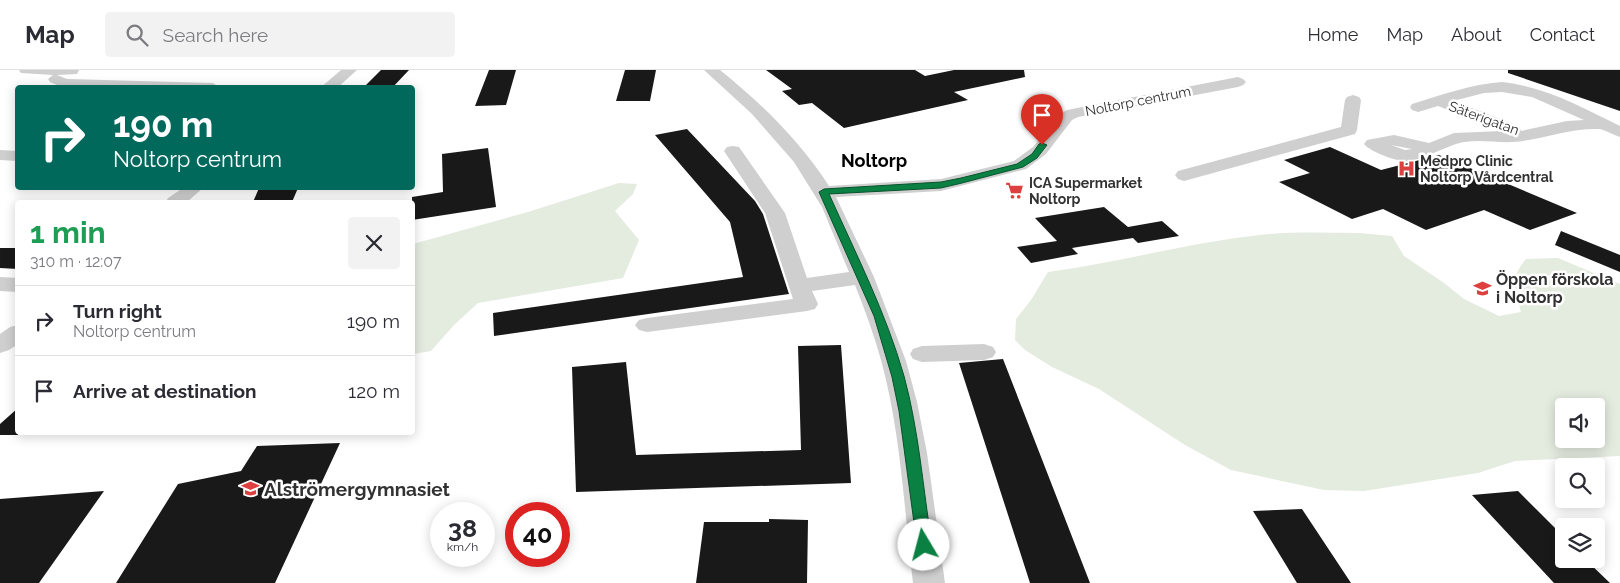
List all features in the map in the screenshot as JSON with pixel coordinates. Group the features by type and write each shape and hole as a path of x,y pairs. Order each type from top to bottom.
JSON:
{"street":[{"path":"26,70 85,70"},
{"path":"331,85 350,70"},
{"path":"711,70 768,121 806,167 824,192 863,277 879,316 898,377 906,411 930,583"},
{"path":"55,79 64,83 124,85"},
{"name":"Noltorp centrum","path":"824,192 941,185 981,176 1028,161 1066,117 1073,114 1238,82"},
{"name":"Säterigatan","path":"1418,107 1483,88 1500,87 1552,98 1620,132"},
{"path":"1184,175 1349,130 1353,100"},
{"name":"Säterigatan","path":"1439,101 1511,130 1530,135"},
{"name":"Säterigatan","path":"1430,148 1454,138 1511,137 1530,135 1567,126 1603,124"},
{"path":"647,325 807,304 775,213 733,152"},
{"path":"0,155 15,156"},
{"path":"178,200 191,190"},
{"path":"800,286 863,277"},
{"path":"0,284 15,285"},
{"path":"0,345 15,334"},
{"path":"922,354 984,352"}],"shaded area":[{"path":"619,183 637,184 633,194 615,211 639,240 623,278 478,303 455,324 431,351 415,354 415,243 528,212"},
{"path":"1292,233 1359,233 1392,236 1404,256 1464,299 1499,316 1521,312 1515,290 1515,278 1526,259 1558,258 1620,284 1620,456 1515,461 1478,473 1364,491 1324,490 1231,470 1185,445 1099,389 1052,367 1025,350 1015,340 1016,319 1031,300 1048,272 1226,239"}],"building":[{"path":"381,70 409,70 395,85 366,85"},
{"path":"489,70 516,70 506,105 475,106"},
{"path":"625,70 656,70 650,101 616,101"},
{"path":"766,70 915,70 925,76 954,70 1024,70 1025,77 954,92 968,100 844,128 812,103 799,105 782,91 792,89"},
{"path":"1508,70 1620,70 1620,111 1508,73"},
{"path":"687,129 755,201 763,214 789,294 494,336 493,313 743,277 730,222 655,135"},
{"path":"1330,147 1381,170 1439,155 1577,213 1530,230 1484,210 1426,230 1383,209 1352,219 1279,182 1310,173 1284,160"},
{"path":"488,148 496,207 415,220 415,200 412,200 412,197 443,192 442,154"},
{"path":"258,190 297,190 293,200 254,200"},
{"path":"1104,207 1128,227 1162,221 1179,236 1138,243 1133,238 1072,248 1078,254 1031,263 1017,247 1057,241 1035,218"},
{"path":"1561,231 1620,255 1620,272 1555,245"},
{"path":"0,248 15,248 15,269 0,268"},
{"path":"841,345 851,483 576,492 572,367 626,362 636,455 801,450 798,346"},
{"path":"1003,359 1090,583 1030,583 959,363"},
{"path":"15,411 15,435 0,435 0,424"},
{"path":"340,443 275,583 116,583 178,484 241,471 257,446"},
{"path":"104,491 39,583 0,583 0,499"},
{"path":"1518,491 1555,528 1555,568 1594,568 1610,583 1554,583 1472,495"},
{"path":"1302,509 1351,583 1297,583 1253,511"},
{"path":"769,519 808,520 807,583 696,583 704,522 769,522"}],"place":[{"name":"Medpro Clinic Noltorp Vårdcentral","path":"1406,169"},
{"name":"ICA Supermarket Noltorp","path":"1015,191"},
{"name":"Öppen förskola i Noltorp","path":"1482,288"},
{"name":"Alströmergymnasiet","path":"250,489"}],"district":[{"name":"Noltorp","path":"874,160"}],"route":[{"path":"924,545 906,411 898,377 879,316 824,192 941,185 962,181 1020,165 1034,156 1042,145"}]}
